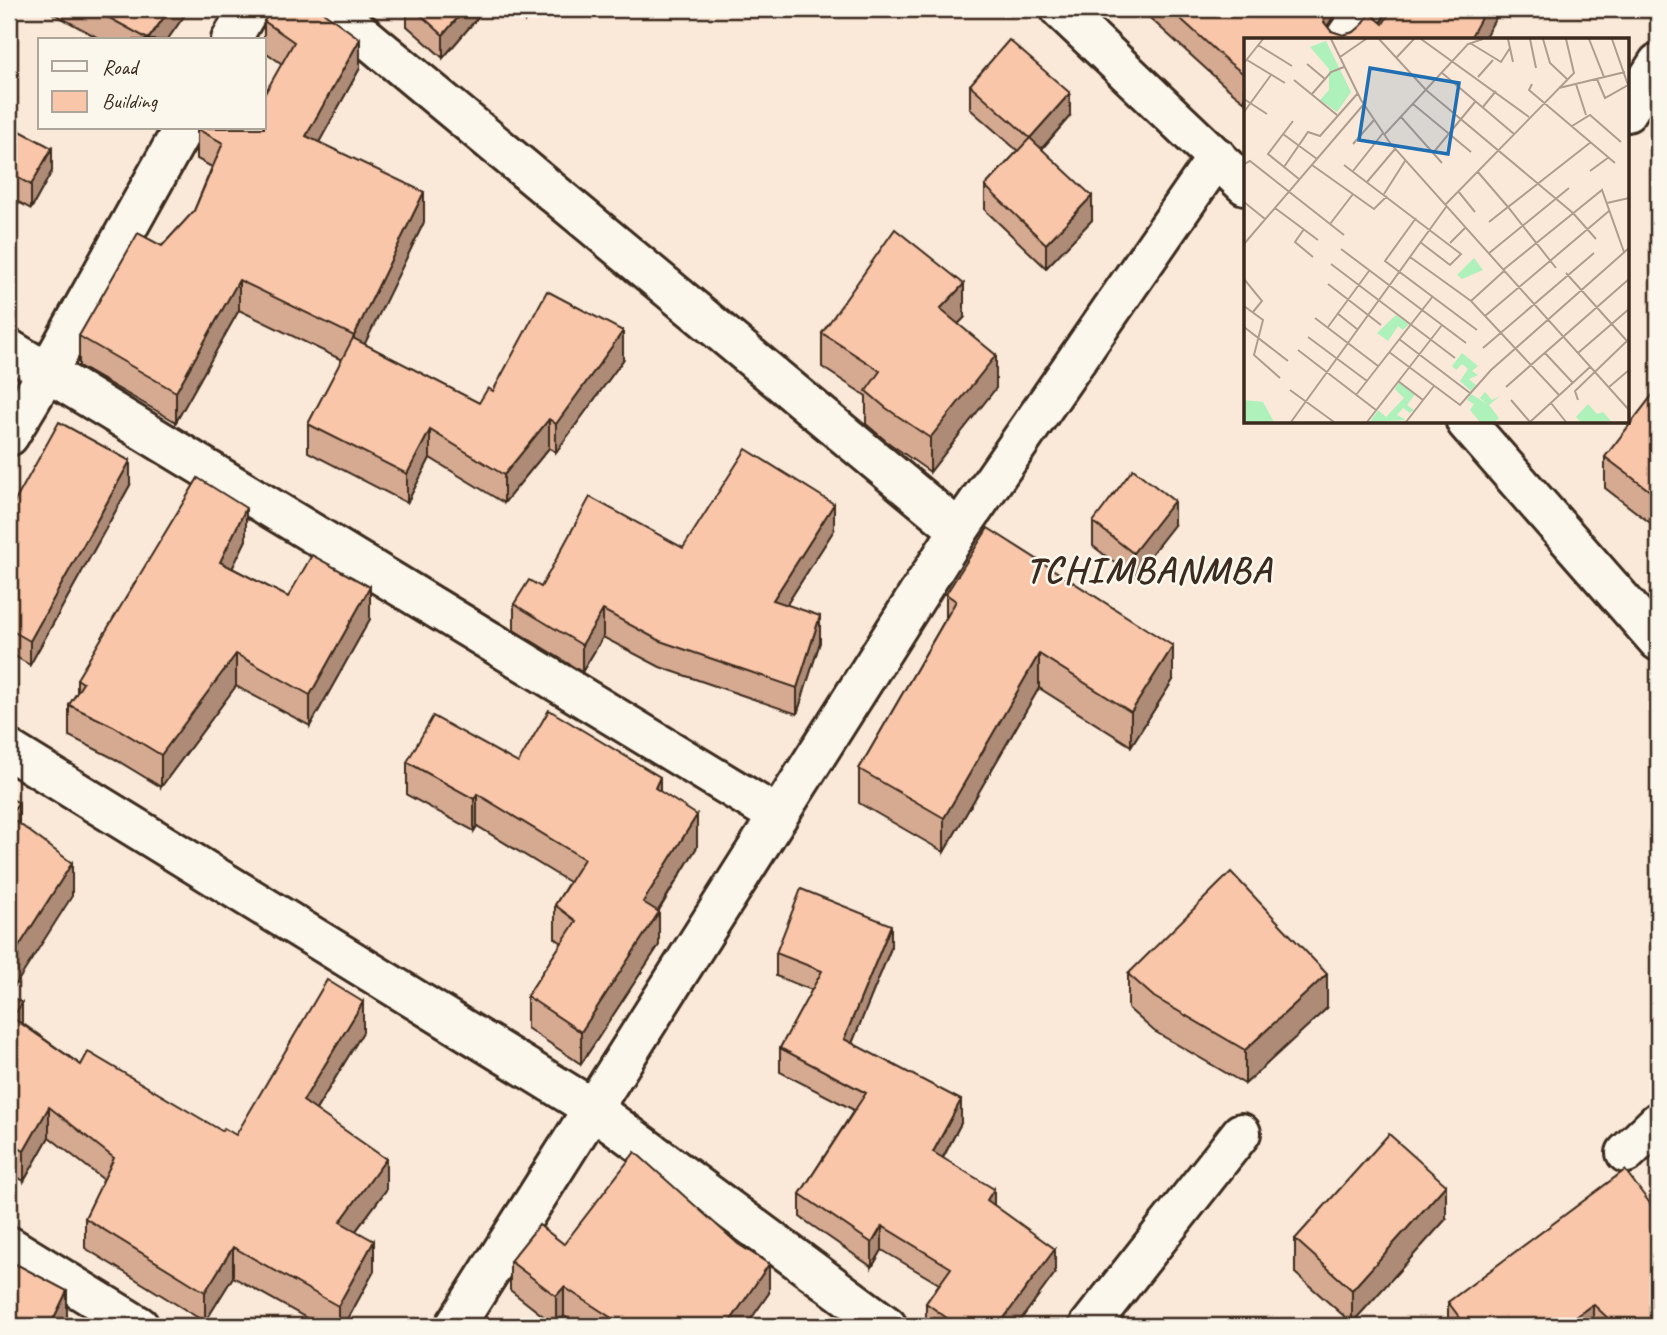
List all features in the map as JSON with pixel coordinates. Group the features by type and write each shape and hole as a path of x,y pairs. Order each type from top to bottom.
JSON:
{"main road":[{"path":"232,38 249,9"},
{"path":"332,9 959,530"},
{"path":"1060,9 1244,183"},
{"path":"1346,38 1365,9"},
{"path":"1628,110 1658,64"},
{"path":"9,436 182,130"},
{"path":"455,1326 959,530 1217,157"},
{"path":"9,349 778,816"},
{"path":"1468,424 1658,641"},
{"path":"9,750 592,1108 887,1326"},
{"path":"1626,1153 1658,1122"},
{"path":"1089,1326 1241,1133"},
{"path":"9,1246 139,1326"}],"building":[{"path":"93,9 170,9 146,38"},
{"path":"273,9 319,9 360,39 306,136 424,192 354,336 239,280 176,392 79,336 138,233 162,246 194,211 223,143 199,130 266,130 266,91 294,42 264,21"},
{"path":"414,9 465,9 443,35"},
{"path":"1170,9 1323,9 1324,22 1331,31 1343,35 1354,32 1370,13 1383,24 1392,9 1486,9 1470,38 1244,38 1244,74"},
{"path":"1009,40 1070,93 1030,138 970,85"},
{"path":"9,125 52,148 31,185 9,173"},
{"path":"1030,138 1092,196 1046,244 985,186"},
{"path":"895,229 964,284 940,309 996,355 930,438 866,391 880,371 822,333"},
{"path":"547,291 623,331 556,424 549,419 504,475 430,430 407,474 308,424 353,338 479,403 488,388 493,391"},
{"path":"1658,388 1658,497 1605,457"},
{"path":"59,422 130,461 30,641 9,629 9,512"},
{"path":"746,449 834,504 773,600 820,616 797,688 660,641 603,610 582,645 514,604 529,580 541,587 590,497 683,548"},
{"path":"1133,469 1174,501 1133,553 1093,522"},
{"path":"198,478 246,508 220,562 288,597 312,555 370,587 310,695 236,654 161,755 113,726 69,705 83,683 77,679"},
{"path":"988,528 1173,646 1131,712 1039,654 944,818 859,769 956,601 946,594"},
{"path":"549,710 660,777 655,788 697,815 643,902 659,912 581,1032 527,996 576,921 555,905 584,859 477,794 474,799 407,762 433,716 518,763"},
{"path":"9,797 19,803 9,816"},
{"path":"9,816 72,863 9,962"},
{"path":"1231,872 1327,974 1245,1050 1154,997 1128,974"},
{"path":"801,889 891,925 844,1039 961,1100 933,1152 994,1189 987,1200 1055,1249 998,1326 958,1326 926,1303 951,1268 882,1226 872,1243 800,1194 866,1093 780,1048 822,971 776,953"},
{"path":"327,980 363,1002 303,1101 386,1159 340,1222 374,1241 338,1306 233,1247 205,1292 85,1218 114,1158 49,1107 24,1151 9,1142 9,1031 16,1020 81,1065 88,1052 222,1131 224,1128 236,1135"},
{"path":"9,995 22,1003 9,1022"},
{"path":"1389,1134 1446,1185 1352,1290 1295,1239"},
{"path":"635,1152 738,1244 769,1264 727,1326 624,1326 564,1287 556,1296 510,1261 539,1225 564,1244"},
{"path":"1625,1170 1658,1214 1658,1326 1616,1326 1593,1304 1563,1326 1466,1326 1448,1302"},
{"path":"16,1264 67,1291 50,1326 9,1326 9,1278"}],"district":[{"name":"TCHIMBANMBA","path":"1149,569"}]}
